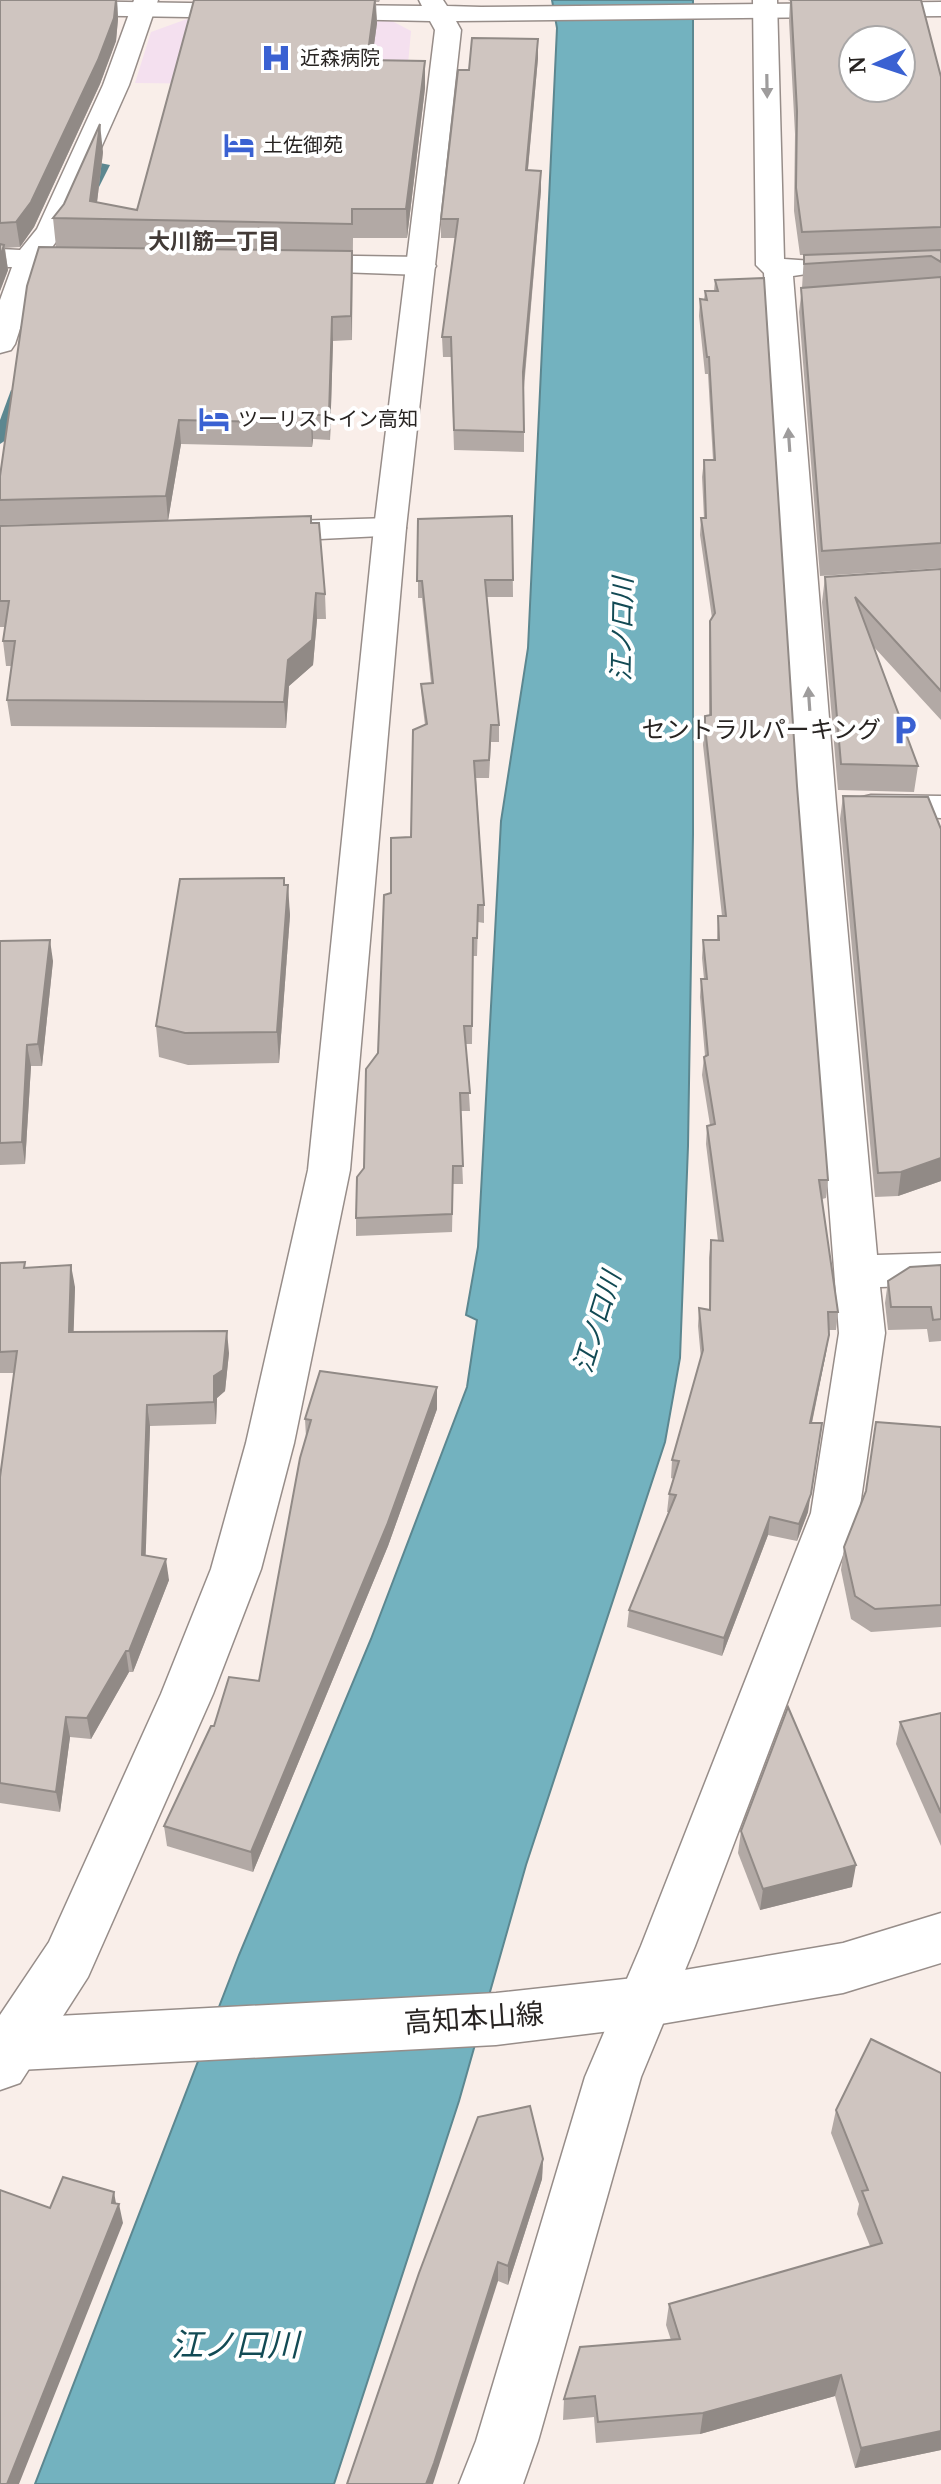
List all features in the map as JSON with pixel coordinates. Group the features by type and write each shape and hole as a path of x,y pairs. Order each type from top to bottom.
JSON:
{"street":[{"path":"0,344 14,258 50,231 116,85 145,4"},
{"path":"0,7 145,4 280,11"},
{"path":"336,12 434,6 542,13 708,9 765,4 941,9"},
{"path":"499,2463 613,2077 668,1946 835,1513 862,1333 817,804 816,589 788,289 770,265 765,4"},
{"path":"4,2051 69,1959 187,1694 236,1569 270,1443 329,1170 390,528 448,30 434,6"},
{"path":"14,258 122,260"},
{"path":"263,263 422,266"},
{"path":"788,289 837,266"},
{"path":"219,533 390,528"},
{"path":"817,804 941,807"},
{"path":"857,1272 941,1269"},
{"name":"高知本山線","path":"4,2051 203,2034 496,2019 643,2002 843,1968 941,1938"}],"shaded area":[{"name":"近森病院","path":"187,19 390,20 411,31 406,86 135,83 151,32"}],"water":[{"name":"江ノ口川","path":"552,0 693,0 693,834 688,1146 680,1358 665,1442 526,1865 459,2101 334,2484 35,2484 239,1955 371,1639 467,1387 477,1320 466,1315 478,1247 501,821 528,648 557,28"}],"building":[{"path":"0,0 116,0 114,18 98,60 31,202 16,222 0,223"},
{"path":"194,0 375,0 367,60 425,61 406,209 352,209 352,224 53,218 64,204 100,124 90,201 137,210"},
{"path":"791,0 921,0 941,77 941,227 802,232 796,188 797,111"},
{"path":"472,38 538,39 526,170 541,171 523,372 524,432 454,430 451,337 442,337 458,219 441,219 458,70 469,70"},
{"path":"39,247 352,251 351,316 332,317 329,415 312,415 311,423 179,420 166,496 0,500 0,476 27,286"},
{"path":"941,250 941,262 931,256 804,264 804,255"},
{"path":"941,277 941,543 822,551 801,288"},
{"path":"764,278 797,786 828,1180 819,1180 838,1312 828,1312 829,1335 810,1423 822,1423 811,1494 799,1524 770,1517 724,1638 629,1610 676,1495 669,1494 679,1461 672,1460 703,1350 699,1308 710,1310 711,1240 723,1241 707,1126 715,1124 704,1057 708,1055 701,979 707,979 703,940 719,940 718,916 726,916 705,727 705,716 711,715 710,621 715,613 701,518 706,518 704,460 715,460 709,357 700,299 707,300 705,291 718,291 715,280"},
{"path":"311,516 311,523 319,523 325,594 316,593 312,640 288,660 284,702 7,700 15,641 3,641 9,601 0,601 0,526"},
{"path":"512,516 513,580 485,580 499,725 491,725 489,760 474,761 484,905 478,905 477,938 473,938 472,1026 464,1026 470,1093 460,1093 463,1166 453,1166 452,1214 356,1218 357,1177 364,1168 366,1069 378,1053 384,895 391,893 391,838 411,837 413,730 427,724 421,684 433,683 422,581 417,581 418,519"},
{"path":"941,569 941,691 855,597 918,766 841,764 825,577"},
{"path":"843,796 928,797 941,829 941,1158 901,1172 878,1173"},
{"path":"284,878 284,885 288,885 277,1032 185,1033 156,1026 180,879"},
{"path":"50,940 38,1044 27,1045 22,1142 0,1143 0,941"},
{"path":"25,1262 24,1268 71,1265 69,1332 227,1331 223,1370 214,1376 214,1402 147,1405 142,1555 166,1559 129,1651 126,1651 87,1718 66,1717 56,1792 0,1783 0,1477 17,1351 0,1352 0,1263"},
{"path":"941,1265 941,1319 933,1320 931,1307 891,1307 888,1281 910,1267"},
{"path":"320,1371 437,1387 387,1525 251,1852 164,1826 211,1726 214,1726 229,1677 259,1681 300,1458 311,1420 305,1419"},
{"path":"876,1422 941,1427 941,1605 875,1609 855,1596 844,1547 866,1491"},
{"path":"788,1707 856,1865 763,1889 741,1831"},
{"path":"941,1713 941,1813 900,1722"},
{"path":"871,2039 941,2073 941,2431 861,2448 841,2375 703,2413 598,2422 595,2396 564,2399 580,2347 680,2339 669,2304 882,2243 862,2191 868,2190 836,2110"},
{"path":"530,2106 543,2159 508,2266 498,2262 426,2484 347,2484 419,2273 478,2117"},
{"path":"63,2177 114,2192 112,2203 119,2204 7,2484 0,2484 0,2190 50,2208"}],"waterway":[{"path":"136,92 139,84"},
{"path":"91,193 104,165"},
{"path":"0,440 15,393"}],"place":[{"name":"近森病院","path":"276,58"},
{"name":"土佐御苑","path":"239,145"},
{"name":"ツーリストイン高知","path":"214,419"},
{"name":"セントラルパーキング","path":"905,730"}],"district":[{"name":"大川筋一丁目","path":"214,241"}]}
